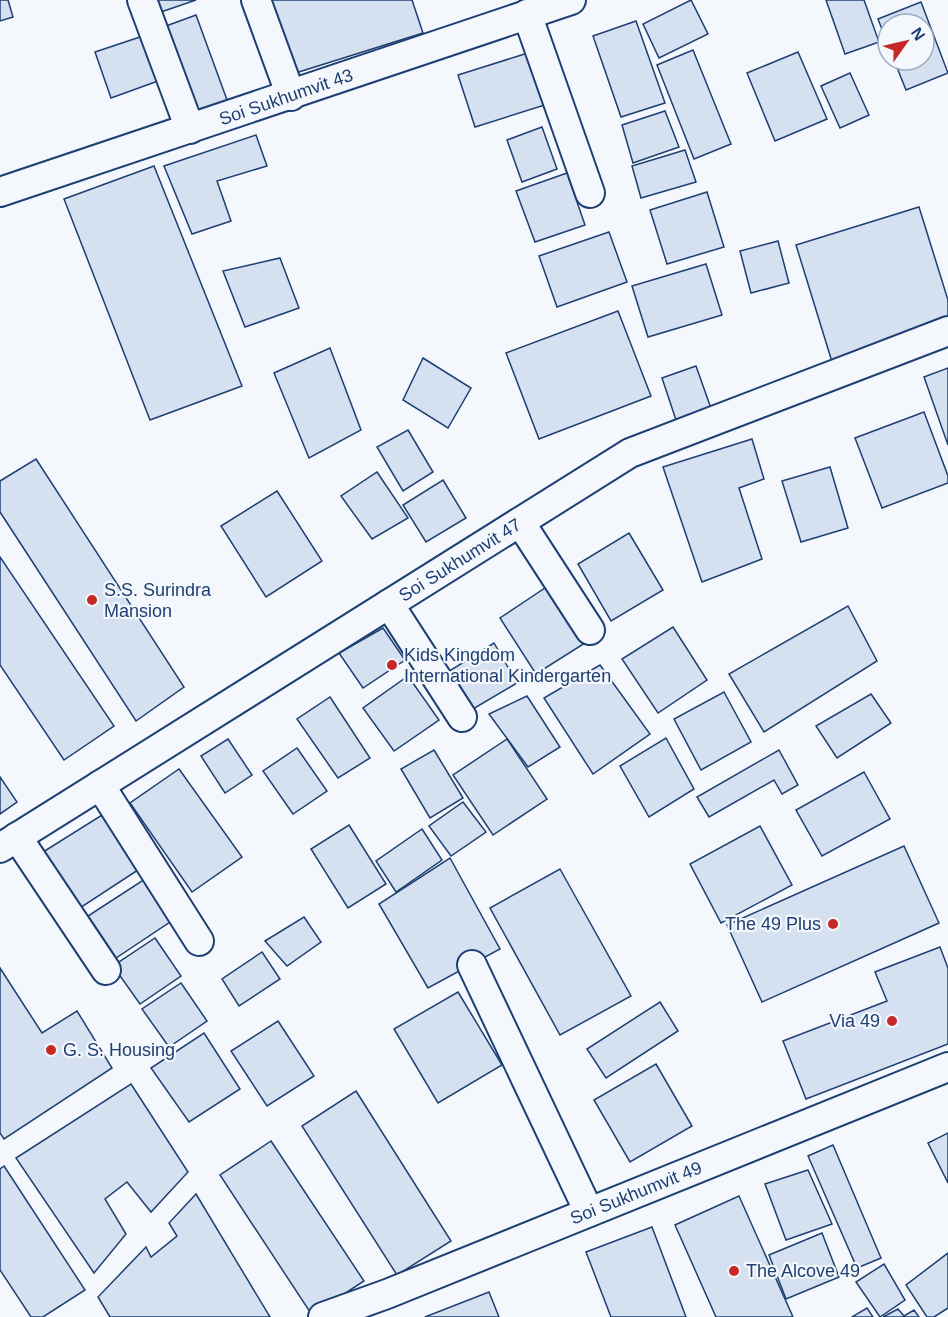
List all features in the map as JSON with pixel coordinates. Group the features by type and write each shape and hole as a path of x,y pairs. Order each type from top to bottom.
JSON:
{"street":[{"path":"142,0 190,129"},
{"path":"256,0 291,96"},
{"name":"Soi Sukhumvit 43","path":"0,192 571,0"},
{"path":"527,14 590,193"},
{"name":"Soi Sukhumvit 47","path":"9,842 630,453 948,331"},
{"path":"520,522 590,630"},
{"path":"389,604 462,717"},
{"path":"100,785 199,941"},
{"path":"9,842 106,970"},
{"path":"472,965 589,1212"},
{"name":"Soi Sukhumvit 49","path":"323,1317 948,1067"}],"building":[{"path":"0,0 8,0 13,17 0,21"},
{"path":"153,0 196,0 158,13"},
{"path":"262,0 412,0 423,33 286,76"},
{"path":"691,0 708,34 659,58 643,24"},
{"path":"826,0 864,0 876,34 876,43 845,54"},
{"path":"921,2 925,12 896,12"},
{"path":"196,15 230,108 201,118 166,26"},
{"path":"636,21 665,103 621,117 593,36"},
{"path":"143,36 158,81 111,98 95,52"},
{"path":"936,41 948,73 906,90 899,72 936,72"},
{"path":"693,50 731,144 694,159 657,65"},
{"path":"531,52 551,103 475,127 458,75"},
{"path":"798,52 827,119 775,141 747,73"},
{"path":"850,73 869,115 840,128 821,86"},
{"path":"665,111 679,147 633,163 622,125"},
{"path":"542,127 557,169 522,182 507,140"},
{"path":"256,135 267,166 217,181 231,221 192,234 164,166"},
{"path":"685,150 696,182 641,198 632,166"},
{"path":"154,166 242,386 150,420 64,199"},
{"path":"567,173 585,225 535,242 516,191"},
{"path":"707,192 724,247 667,264 650,210"},
{"path":"919,207 948,300 948,329 833,365 796,245"},
{"path":"609,232 627,282 557,307 539,256"},
{"path":"778,241 789,283 751,293 740,251"},
{"path":"280,258 299,308 245,327 223,271"},
{"path":"706,264 722,315 648,337 632,286"},
{"path":"618,311 651,396 539,439 506,353"},
{"path":"330,348 361,430 309,458 274,373"},
{"path":"423,358 471,388 448,428 403,400"},
{"path":"696,366 713,414 678,426 662,378"},
{"path":"948,368 948,445 924,377"},
{"path":"924,412 948,476 948,483 882,508 855,438"},
{"path":"408,430 433,472 403,491 377,447"},
{"path":"752,439 764,479 739,488 762,559 702,582 663,467"},
{"name":"S.S. Surindra Mansion","path":"36,459 184,687 136,721 0,512 0,481"},
{"path":"830,467 848,528 801,542 782,481"},
{"path":"377,472 408,518 372,539 341,496"},
{"path":"443,480 466,518 426,542 403,505"},
{"path":"277,491 322,561 266,597 221,526"},
{"path":"629,533 663,590 611,621 578,564"},
{"path":"0,557 114,726 64,760 0,665"},
{"path":"548,586 585,643 536,674 500,618"},
{"path":"848,606 877,661 764,732 729,674"},
{"path":"673,627 707,680 658,713 622,659"},
{"path":"383,628 405,660 363,688 339,653"},
{"path":"494,643 517,683 473,709 451,670"},
{"path":"600,665 650,734 593,774 544,698"},
{"path":"408,676 439,720 394,751 363,708"},
{"path":"724,692 751,742 701,770 674,719"},
{"path":"871,694 891,723 837,758 816,726"},
{"path":"527,696 560,747 528,767 489,714"},
{"path":"330,697 370,758 338,778 297,719"},
{"path":"666,738 694,789 649,817 620,766"},
{"path":"228,739 252,775 225,793 201,756"},
{"path":"507,739 547,799 493,835 453,775"},
{"path":"297,748 327,791 293,814 263,771"},
{"path":"434,750 463,798 430,818 401,769"},
{"path":"779,750 798,785 782,794 774,780 709,817 697,797"},
{"path":"179,769 242,857 192,892 130,803"},
{"path":"864,772 890,819 822,856 796,810"},
{"path":"0,777 17,802 0,814"},
{"path":"463,802 486,832 451,856 429,826"},
{"path":"102,815 138,870 80,908 43,852"},
{"path":"349,825 386,884 348,908 311,849"},
{"path":"760,826 792,885 721,923 690,864"},
{"path":"422,829 442,860 396,892 376,861"},
{"name":"The 49 Plus","path":"904,846 939,923 762,1002 727,925"},
{"path":"450,858 500,949 428,988 379,904"},
{"path":"560,869 631,996 560,1035 490,908"},
{"path":"148,877 176,918 116,958 88,916"},
{"path":"304,917 321,942 287,966 265,941"},
{"path":"155,938 181,976 140,1004 113,966"},
{"name":"Via 49","path":"940,947 948,968 948,1044 806,1099 783,1041 887,1001 875,972"},
{"path":"262,952 280,979 239,1006 222,979"},
{"name":"G. S. Housing","path":"0,968 42,1033 77,1011 112,1068 4,1139 0,1133"},
{"path":"181,983 207,1021 169,1047 142,1009"},
{"path":"458,992 502,1065 438,1103 394,1029"},
{"path":"660,1002 678,1031 606,1078 587,1049"},
{"path":"278,1021 314,1076 267,1106 231,1051"},
{"path":"204,1033 240,1089 189,1122 151,1068"},
{"path":"656,1064 692,1126 630,1162 594,1100"},
{"path":"131,1084 188,1172 151,1212 127,1182 105,1199 126,1234 94,1273 16,1158"},
{"path":"356,1091 451,1241 397,1275 302,1126"},
{"path":"948,1133 948,1183 928,1143"},
{"path":"271,1141 364,1281 312,1315 220,1175"},
{"path":"833,1145 881,1258 857,1268 808,1156"},
{"path":"4,1166 85,1290 43,1317 31,1317 0,1270 0,1169"},
{"path":"808,1170 832,1224 786,1240 765,1184"},
{"path":"196,1194 270,1317 110,1317 98,1297 146,1247 151,1257 177,1236 169,1223"},
{"name":"The Alcove 49","path":"739,1196 793,1317 716,1317 675,1225"},
{"path":"652,1227 686,1317 611,1317 586,1252"},
{"path":"822,1233 839,1277 786,1299 769,1255"},
{"path":"948,1253 948,1308 934,1317 927,1317 906,1285"},
{"path":"884,1264 905,1300 880,1317 856,1282"},
{"path":"489,1292 499,1317 425,1317"},
{"path":"867,1308 873,1317 852,1317"},
{"path":"898,1309 904,1316 914,1310 919,1317 883,1317"}],"place":[{"name":"S.S. Surindra Mansion","path":"92,600"},
{"name":"Kids Kingdom International Kindergarten","path":"392,665"},
{"name":"The 49 Plus","path":"833,924"},
{"name":"Via 49","path":"892,1021"},
{"name":"G. S. Housing","path":"51,1050"},
{"name":"The Alcove 49","path":"734,1271"}]}
